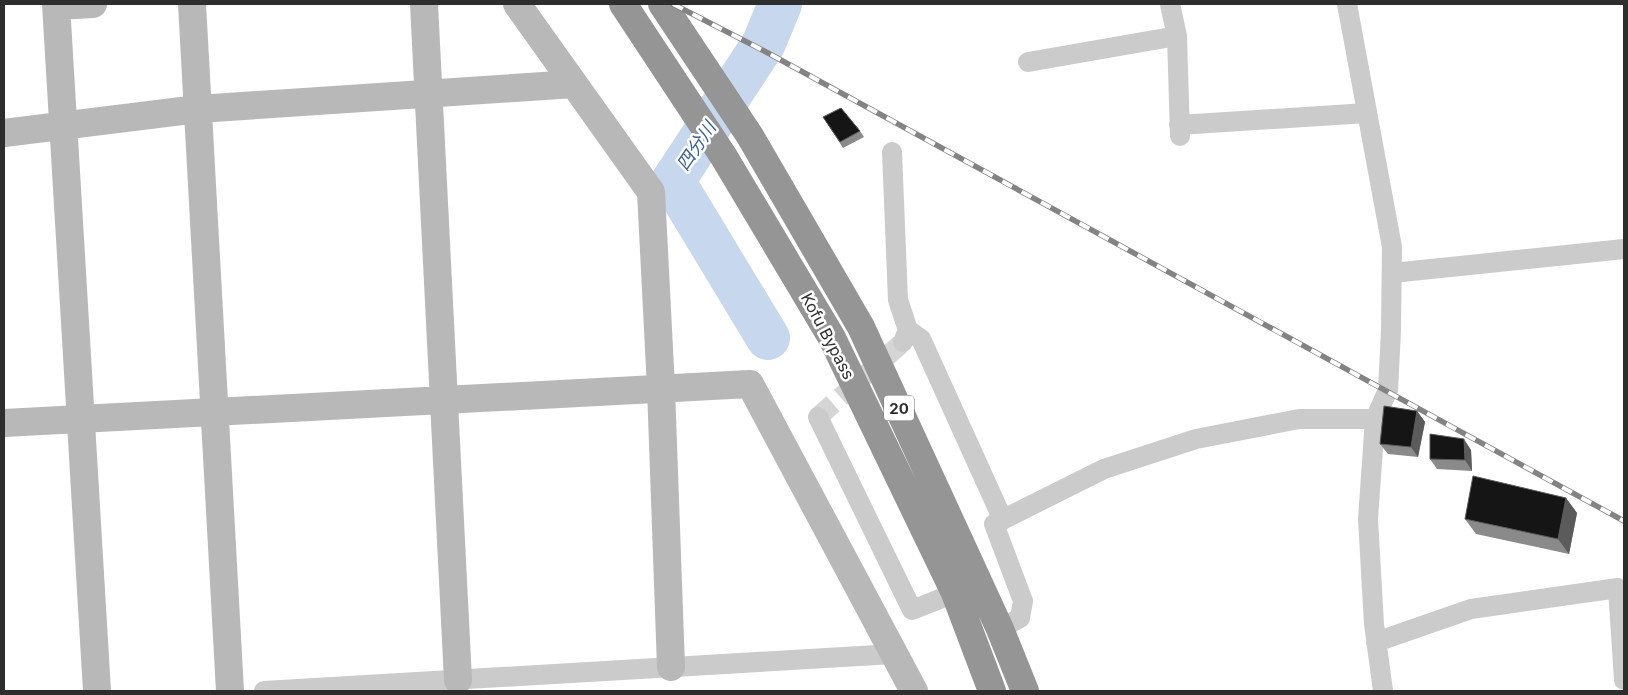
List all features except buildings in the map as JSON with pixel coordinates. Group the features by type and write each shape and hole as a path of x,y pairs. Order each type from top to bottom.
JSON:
{"highway":[{"name":"Kofu Bypass","path":"623,4 724,156 832,338 955,593 992,691"},
{"name":"Kofu Bypass","path":"662,4 750,136 861,327 1000,629 1025,691"}],"street":[{"path":"93,4 56,5 97,691"},
{"path":"192,4 230,691"},
{"path":"424,4 458,680"},
{"path":"517,4 651,192 661,388 671,667"},
{"path":"1170,4 1177,36 1179,131 1367,113"},
{"path":"1347,4 1392,247 1388,390 1375,419 1368,519 1376,642 1383,691"},
{"path":"1028,62 1177,36"},
{"path":"4,133 198,109 574,84"},
{"path":"892,152 898,300 905,336 921,340 1003,520"},
{"path":"1392,273 1624,248"},
{"path":"4,423 750,384 914,691"},
{"path":"818,417 912,610 955,593"},
{"path":"1000,629 1020,618 1022,601 994,524 1104,469 1196,439 1299,419 1375,419"},
{"path":"1376,642 1471,609 1618,588 1624,680"},
{"path":"264,691 894,654"}],"waterway":[{"name":"四分川","path":"768,338 673,181 764,43 780,4"}],"tunnel":[{"path":"818,417 903,342"}],"railway":[{"path":"673,4 768,53 1624,521"}]}
